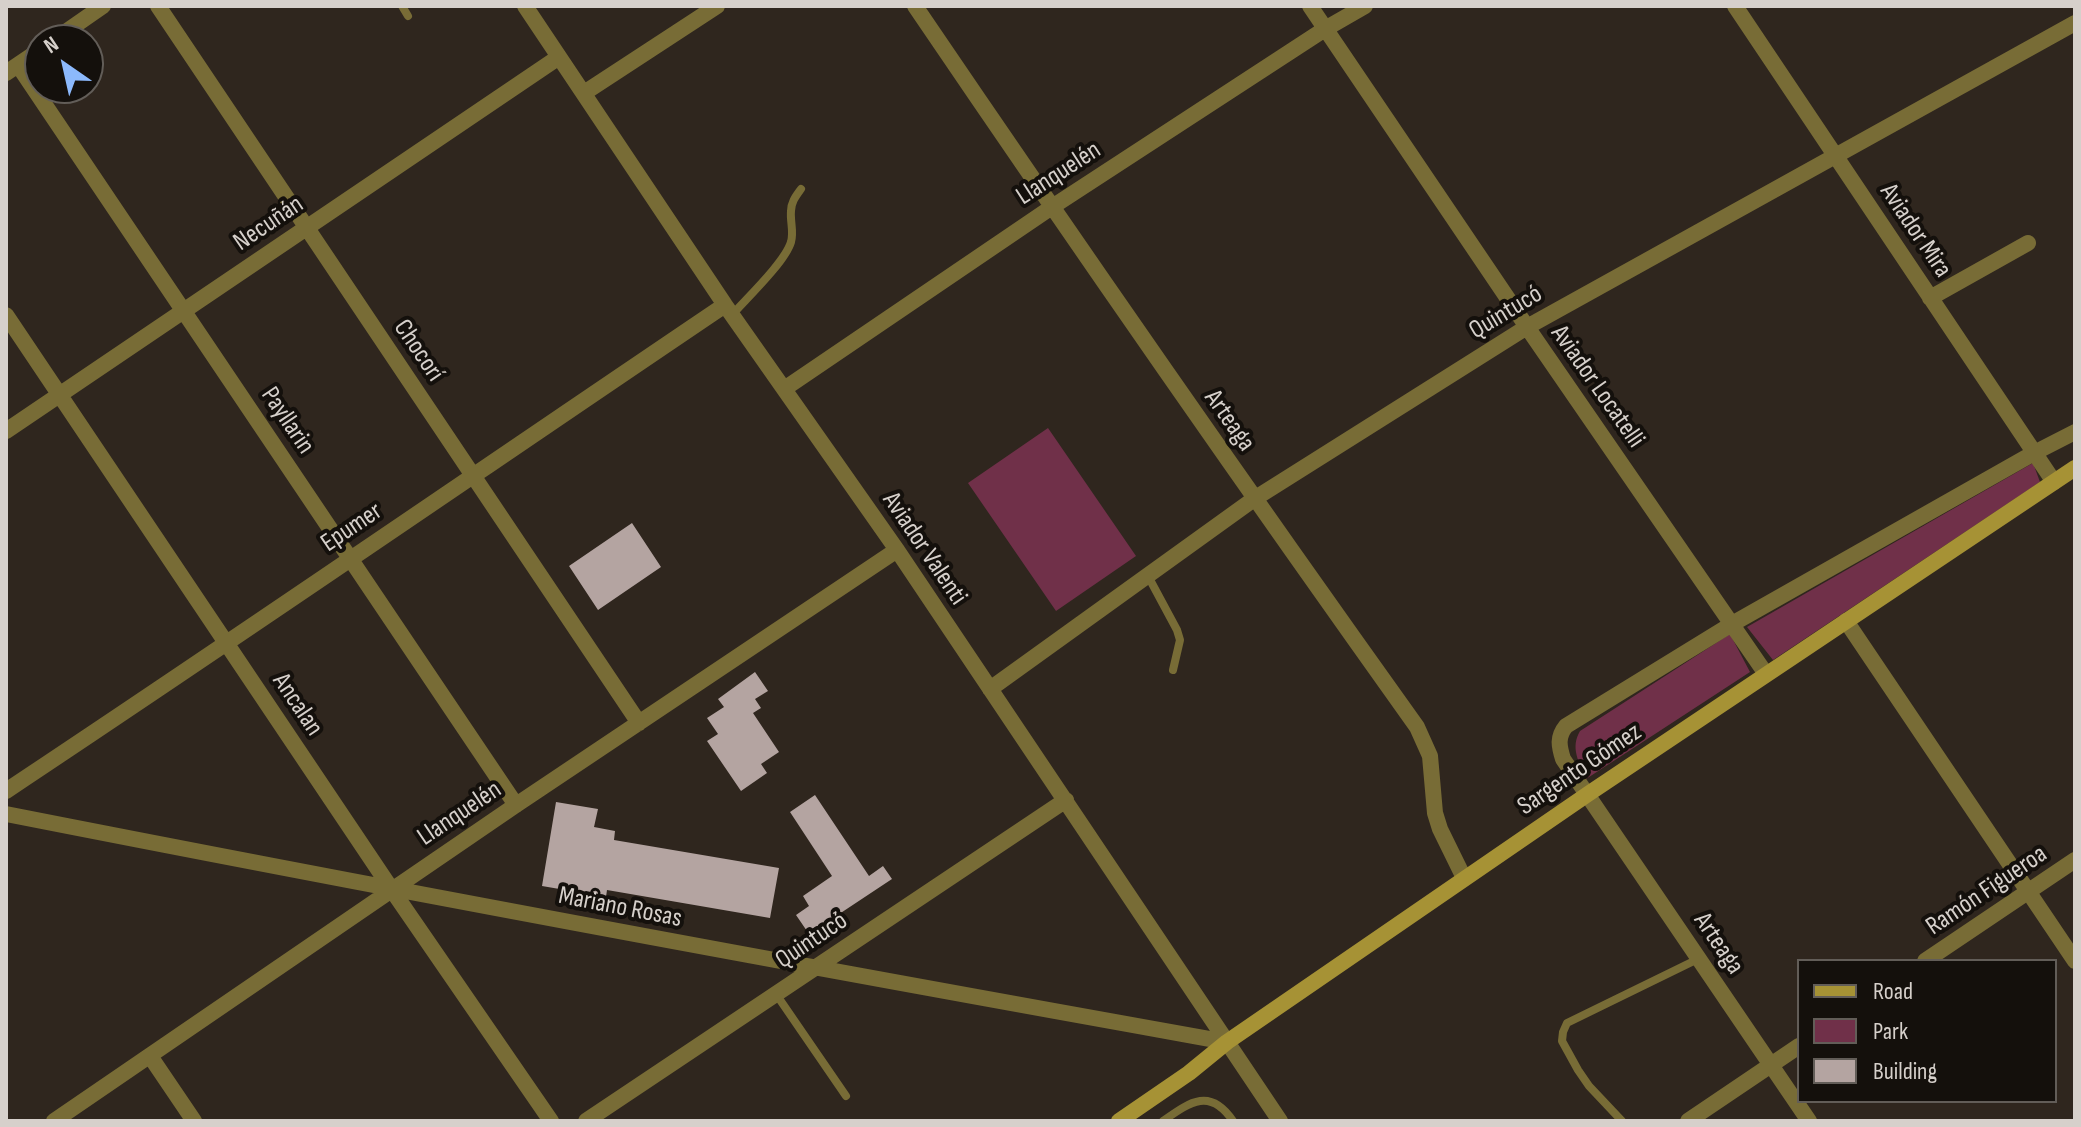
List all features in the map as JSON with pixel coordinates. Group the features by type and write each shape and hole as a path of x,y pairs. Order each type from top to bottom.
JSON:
{"main road":[{"name":"Sargento Gómez","path":"1119,1121 1464,878 2075,468"}],"street":[{"path":"77,24 103,6"},
{"name":"Chocorí","path":"158,6 639,723"},
{"name":"Aviador Valenti","path":"525,6 728,310 897,550 1280,1121"},
{"path":"584,93 717,6"},
{"name":"Arteaga","path":"915,6 1254,499 1417,727 1430,756 1435,813 1464,878"},
{"name":"Aviador Locatelli","path":"1310,6 1766,674"},
{"name":"Llanquelén","path":"784,389 1052,207 1365,6"},
{"name":"Aviador Mira","path":"1735,6 2054,482"},
{"name":"Quintucó","path":"990,689 1254,499 1527,327 2075,23"},
{"name":"Necuñán","path":"6,431 559,57"},
{"name":"Payllarin","path":"12,69 184,312 516,805"},
{"path":"1930,298 2028,243"},
{"name":"Epumer","path":"6,791 472,476 728,310"},
{"name":"Ancalan","path":"6,315 551,1121"},
{"path":"1732,624 2075,432"},
{"name":"Llanquelén","path":"54,1121 516,805 897,550"},
{"path":"1846,621 2075,961"},
{"name":"Arteaga","path":"1732,624 1566,726 1559,744 1563,759 1809,1121"},
{"name":"Quintucó","path":"586,1121 1066,800"},
{"name":"Mariano Rosas","path":"6,814 814,969 1227,1042"},
{"name":"Ramón Figueroa","path":"1928,959 2075,860"},
{"path":"1688,1121 1797,1047"},
{"path":"150,1056 194,1121"}],"lane":[{"path":"402,6 408,16"},
{"path":"728,310 787,252 792,239 792,202 801,189"},
{"path":"1148,576 1180,640 1173,670"},
{"path":"1622,1121 1578,1070 1562,1041 1567,1023 1699,958"},
{"path":"776,994 846,1096"},
{"path":"1163,1121 1186,1105 1213,1102 1224,1107 1233,1121"}],"green space":[{"path":"1048,428 1136,556 1056,611 968,483"},
{"path":"2033,463 2040,482 1773,660 1747,627"},
{"path":"1730,634 1750,672 1586,779 1576,749 1580,731"}],"building":[{"path":"632,523 661,567 598,610 569,566"},
{"path":"755,672 768,691 755,699 761,708 753,713 779,752 761,764 767,773 741,791 707,741 718,734 707,718 724,707 718,699"},
{"path":"815,795 869,876 883,866 892,879 809,934 796,915 809,906 803,896 832,876 790,812"},
{"path":"556,802 598,809 594,827 615,831 614,840 779,868 770,918 607,890 606,897 542,886"}]}
